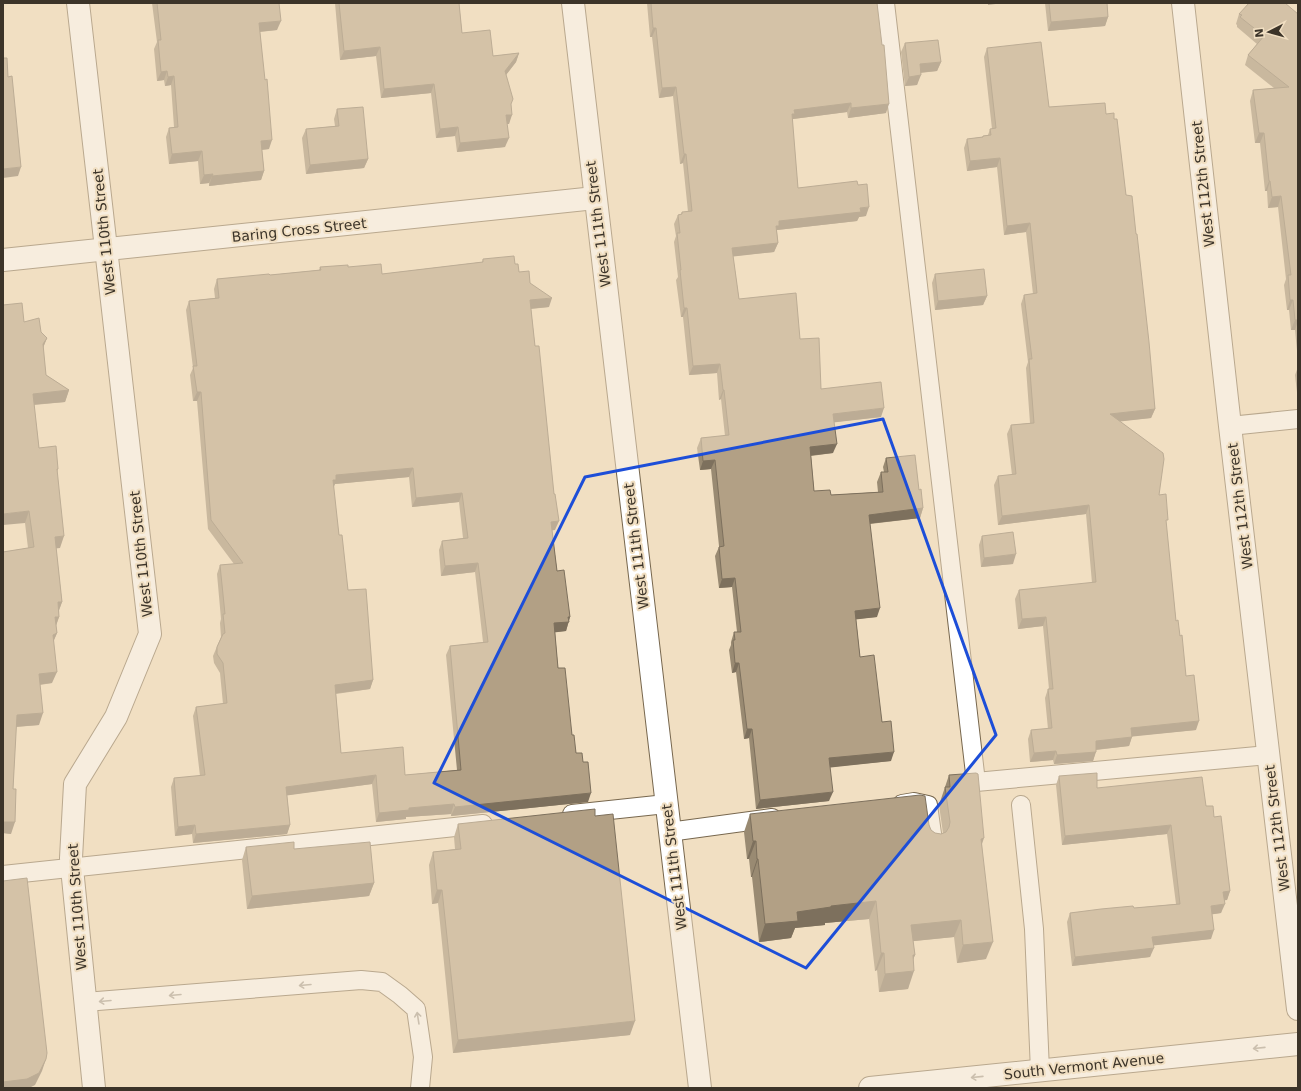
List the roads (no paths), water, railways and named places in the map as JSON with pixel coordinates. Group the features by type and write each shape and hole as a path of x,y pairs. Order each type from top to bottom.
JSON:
{"street":[{"name":"West 110th Street","path":"78,3 150,634 116,717 75,784 71,858 94,1088"},
{"name":"West 111th Street","path":"573,3 700,1088"},
{"name":"West 112th Street","path":"1183,3 1268,755 1293,919 1298,1009"},
{"name":"Baring Cross Street","path":"3,260 595,198"},
{"name":"South Vermont Avenue","path":"870,1088 1298,1044"}],"lane":[{"path":"885,3 976,782 1268,755"},
{"path":"1230,426 1298,419"},
{"path":"883,806 914,802 928,805 933,841"},
{"path":"555,816 666,804"},
{"path":"1020,805 1034,929 1040,1070"},
{"path":"669,832 791,816"},
{"path":"3,875 500,822"},
{"path":"86,1002 346,981 361,980 382,982 416,1009 423,1057 420,1088"}]}
